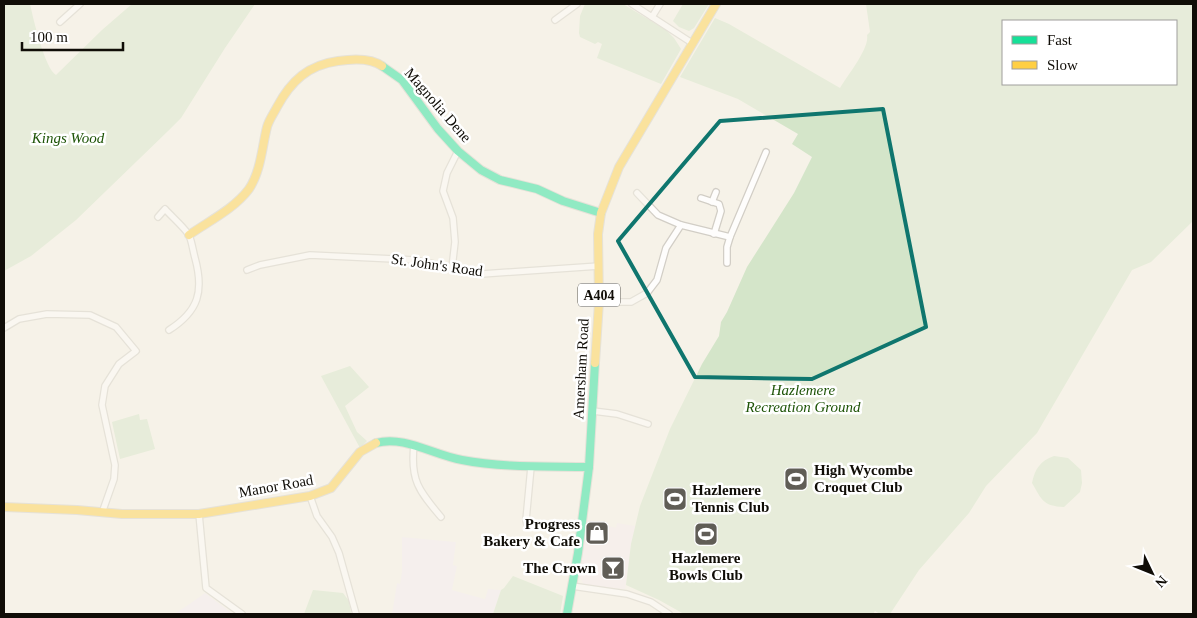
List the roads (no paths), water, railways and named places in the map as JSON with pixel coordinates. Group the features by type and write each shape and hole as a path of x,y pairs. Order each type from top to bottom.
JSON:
{"street":[{"path":"60,22 80,4"},
{"path":"555,20 577,4"},
{"path":"632,4 692,43"},
{"path":"652,17 660,4"},
{"name":"Amersham Road","path":"567,614 578,553 589,467 599,302 598,234 601,213 619,167 716,4"},
{"name":"Magnolia Dene","path":"189,235 234,205 249,188 258,168 268,124 285,92 303,73 327,62 350,59 377,62 402,80 438,129 458,151 481,170 500,180 537,189 563,202 601,213"},
{"path":"452,268 455,242 453,218 443,191 447,172 458,151"},
{"path":"727,264 727,248 730,237 766,152"},
{"path":"712,202 716,192"},
{"path":"637,193 658,215 681,225 730,237"},
{"path":"701,198 719,204 721,212 714,234"},
{"path":"158,217 165,209 189,235 200,289 193,309 184,321 169,330"},
{"path":"599,302 631,302 647,293 657,280 666,248 681,225"},
{"name":"St. John's Road","path":"248,270 260,265 310,254 415,260 482,274 599,266"},
{"path":"4,328 19,319 46,314 90,315 116,327 136,351 119,364 105,386 102,405 115,465 114,479 102,513"},
{"path":"593,411 617,414 648,424"},
{"name":"Manor Road","path":"4,507 155,515 199,514 310,496 331,488 360,452 377,442 395,440 461,460 504,466 589,467"},
{"path":"414,445 412,464 416,482 426,499 441,517"},
{"path":"527,525 531,467"},
{"path":"310,496 317,516 332,537 339,553 356,614"},
{"path":"199,514 206,588 242,614"},
{"path":"572,586 627,594 651,602 669,614"}],"place":[{"name":"High Wycombe Croquet Club","path":"796,479"},
{"name":"Hazlemere Tennis Club","path":"675,499"},
{"name":"Progress Bakery & Cafe","path":"597,533"},
{"name":"Hazlemere Bowls Club","path":"706,534"},
{"name":"The Crown","path":"613,568"}],"park label":[{"name":"Kings Wood","path":"68,138"},
{"name":"Hazlemere Recreation Ground","path":"803,398"}]}
